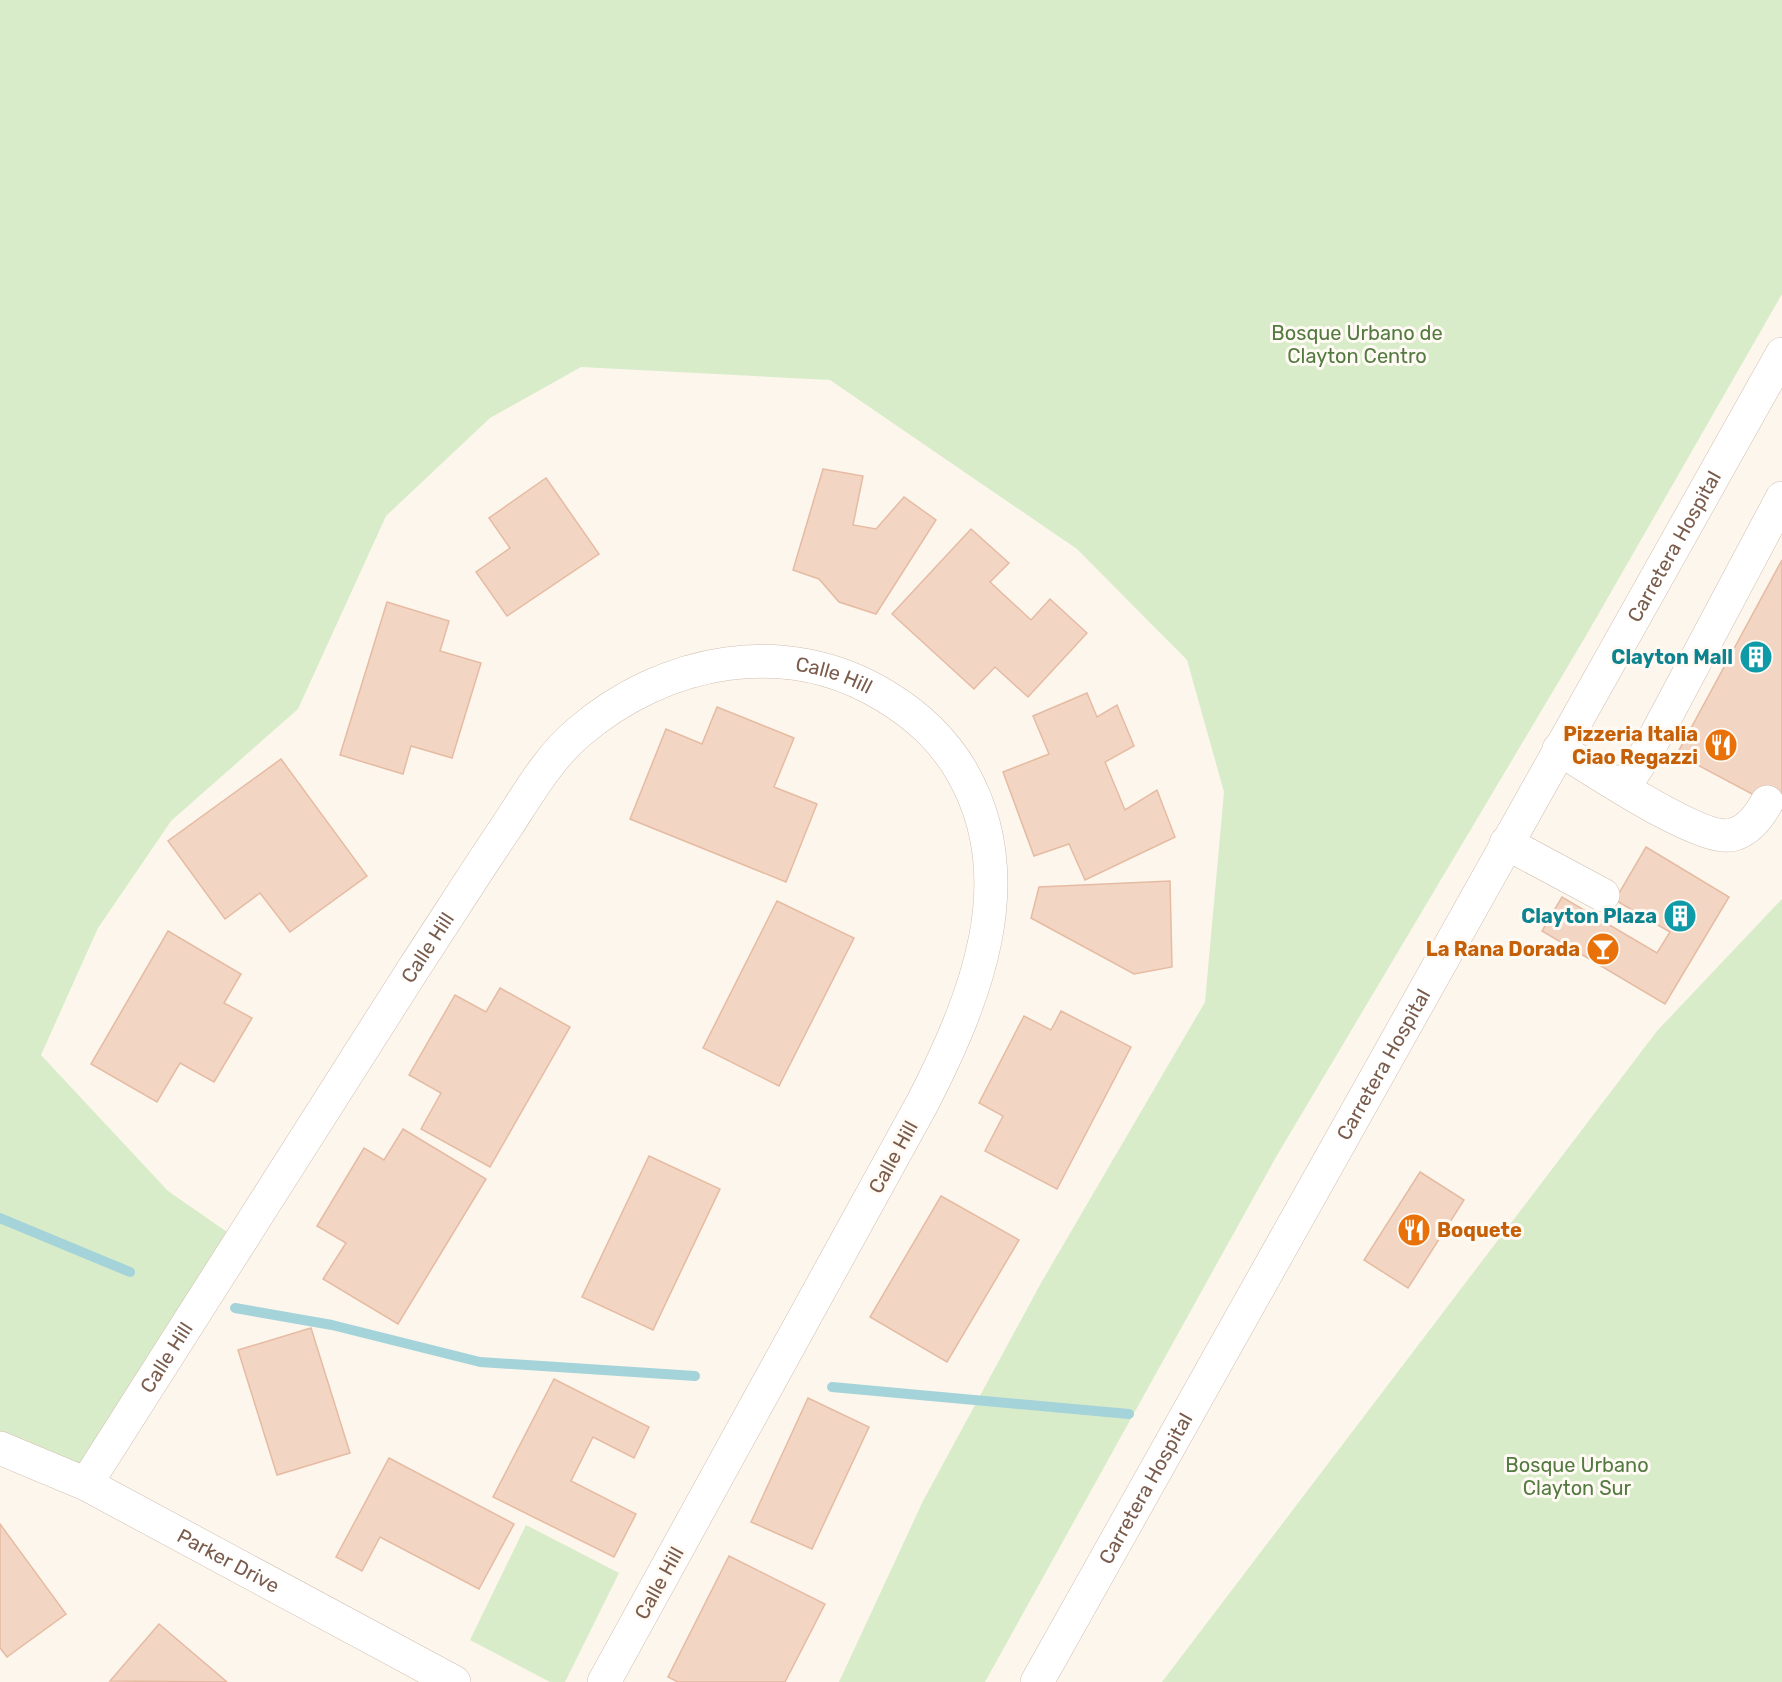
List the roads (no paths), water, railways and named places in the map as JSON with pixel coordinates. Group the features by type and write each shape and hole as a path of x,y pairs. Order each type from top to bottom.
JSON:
{"street":[{"name":"Carretera Hospital","path":"1037,1682 1782,354"},
{"path":"1624,787 1647,752 1782,498"},
{"name":"Calle Hill","path":"86,1484 484,859 536,781 577,733 644,688 680,673 718,663 757,660 797,663 835,672 872,687 909,710 938,736 979,802 990,845 990,910 981,962 950,1049 923,1102 604,1682"},
{"path":"1559,749 1693,827 1724,836 1736,834 1751,825 1767,802"},
{"path":"1506,843 1603,895"},
{"name":"Parker Drive","path":"0,1448 86,1484 454,1682"}],"waterway":[{"path":"0,1218 130,1272"},
{"path":"235,1308 332,1325 480,1362 695,1376"},
{"path":"832,1387 1129,1414"}],"place":[{"name":"Clayton Mall","path":"1756,657"},
{"name":"Pizzeria Italia Ciao Regazzi","path":"1721,745"},
{"name":"Clayton Plaza","path":"1680,916"},
{"name":"La Rana Dorada","path":"1603,949"},
{"name":"Boquete","path":"1414,1230"}],"park label":[{"name":"Bosque Urbano de Clayton Centro","path":"1357,344"},
{"name":"Bosque Urbano Clayton Sur","path":"1577,1476"}]}
